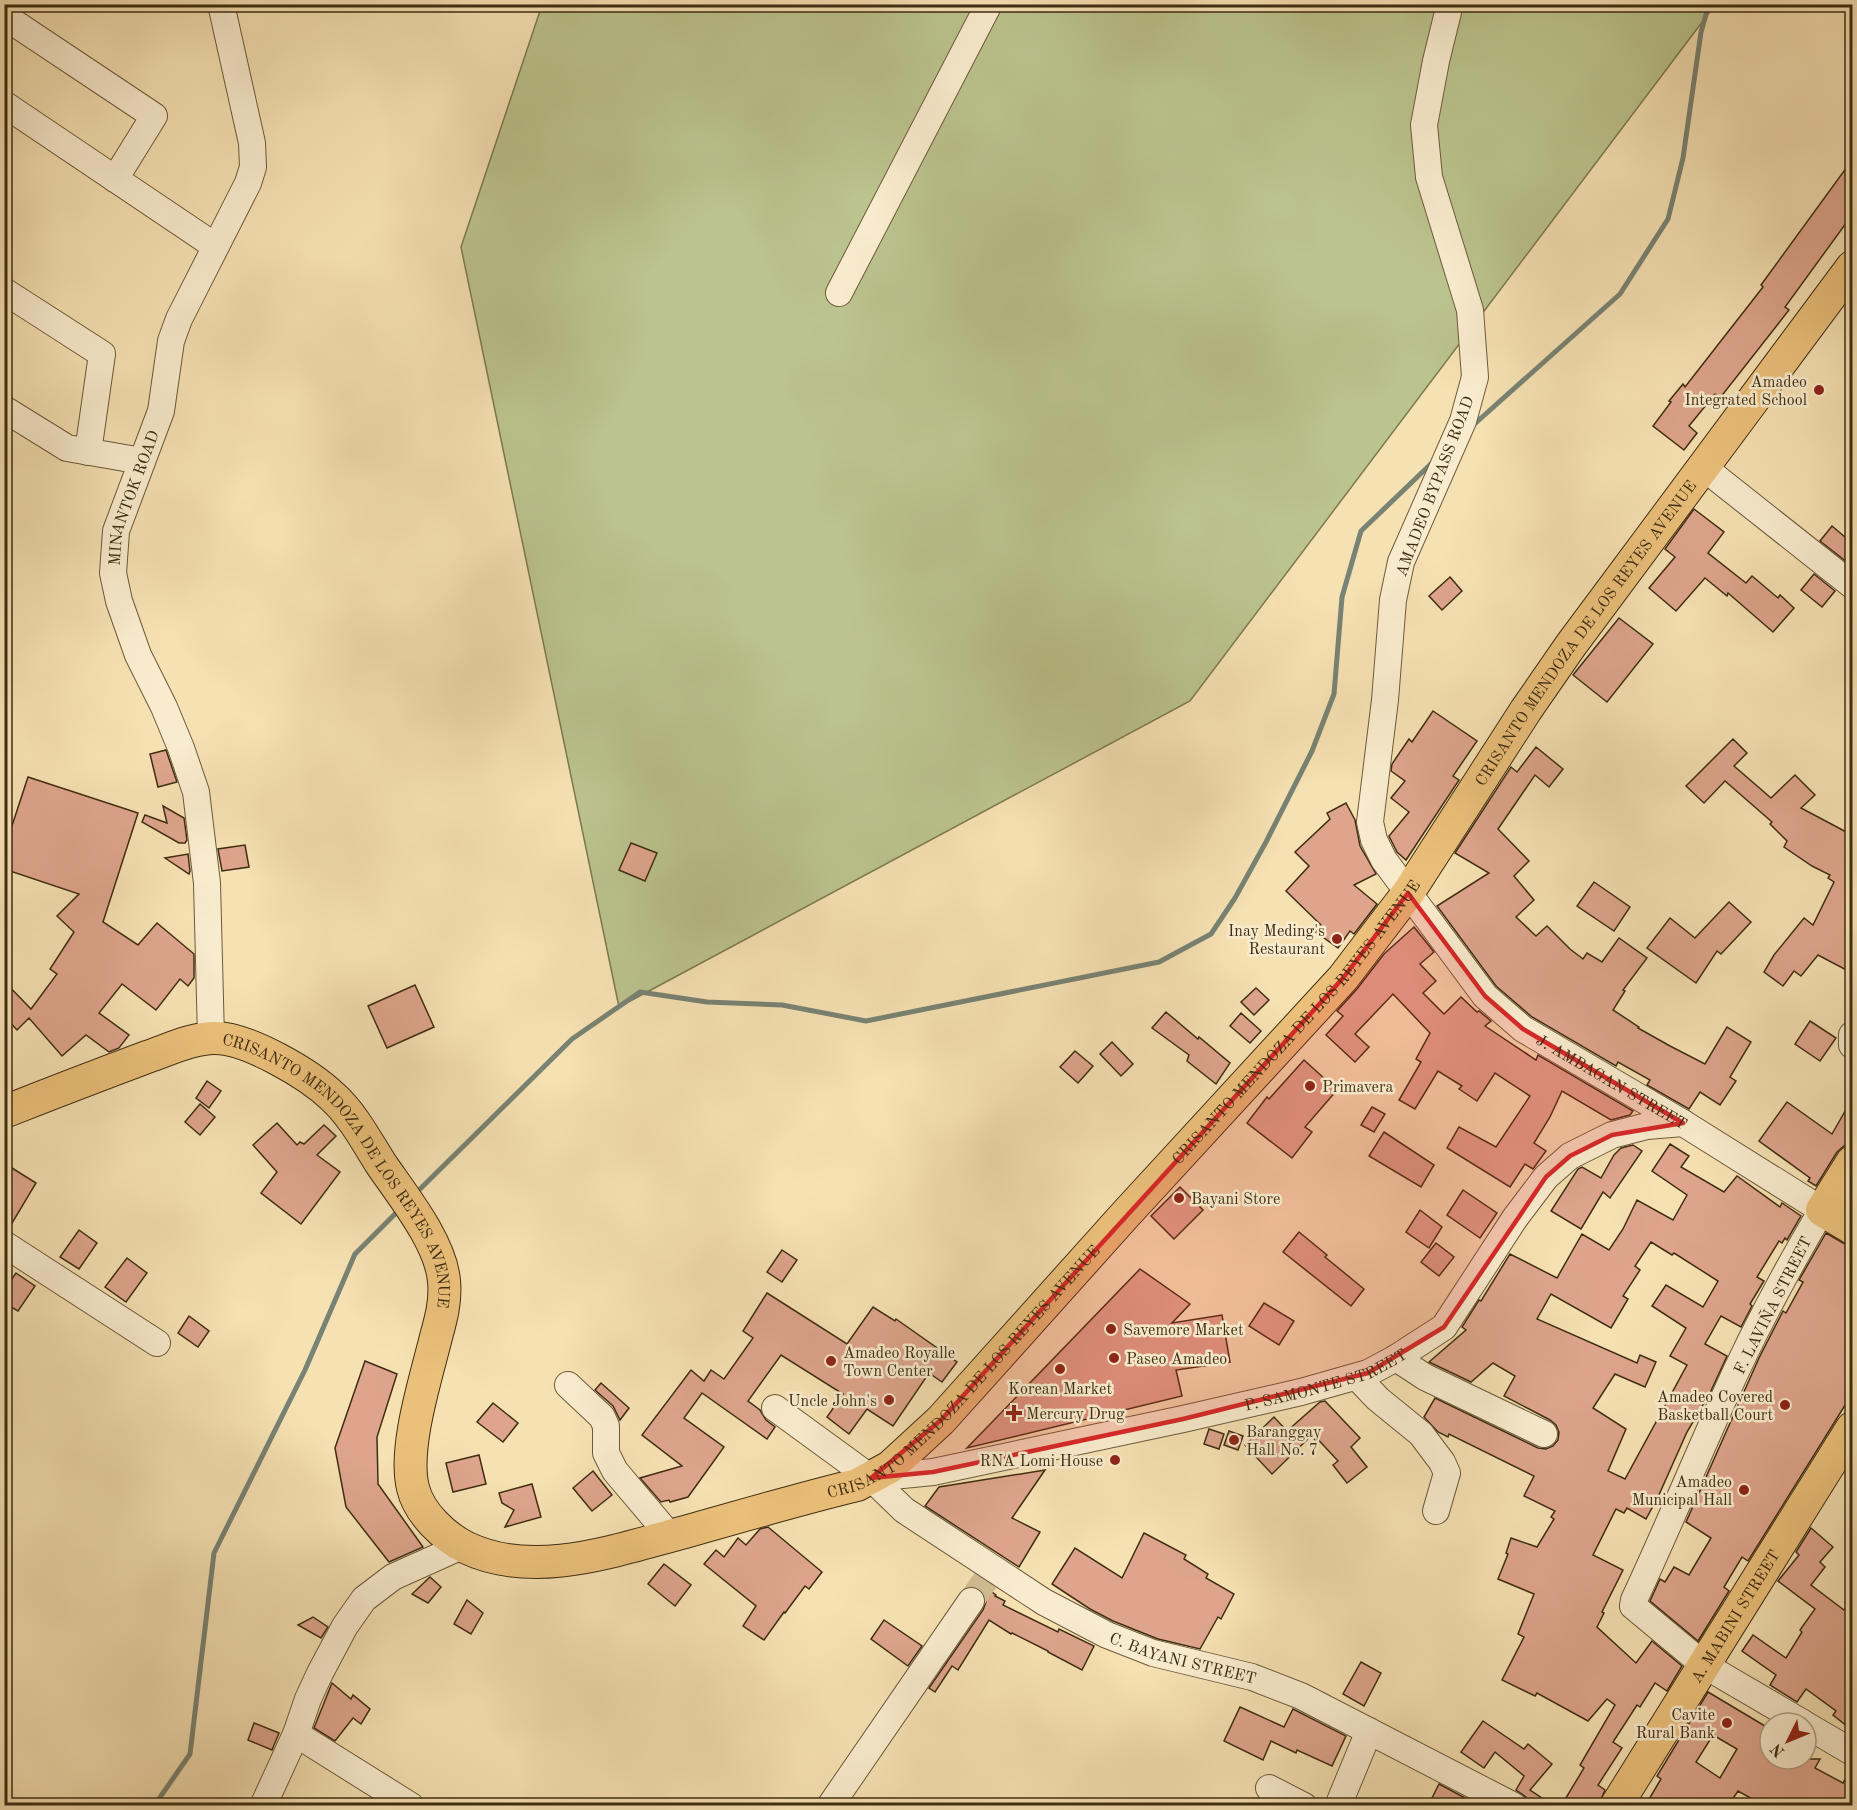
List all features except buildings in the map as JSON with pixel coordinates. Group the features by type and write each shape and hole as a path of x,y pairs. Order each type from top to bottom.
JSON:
{"main road":[{"name":"CRISANTO MENDOZA DE LOS REYES AVENUE","path":"4,1112 155,1054 211,1038 246,1045 282,1062 332,1095 368,1144 428,1235 440,1258 444,1280 444,1304 411,1450 411,1478 413,1491 428,1516 441,1531 462,1546 493,1558 530,1562 563,1560 613,1552 857,1485 890,1467 953,1407 1125,1215 1343,978 1408,892 1571,645 1852,267"},
{"path":"1822,1210 1852,1162"},
{"name":"J. AMBAGAN STREET","path":"1822,1210 1852,1228"},
{"name":"A. MABINI STREET","path":"1616,1806 1852,1428"}],"street":[{"name":"MINANTOK ROAD","path":"211,1038 207,883 196,792 168,717 138,655 119,601 113,573 116,531 161,411 171,341 179,319 254,167 252,143 221,4"},
{"path":"839,293 989,4"},
{"name":"AMADEO BYPASS ROAD","path":"1408,892 1384,860 1374,840 1370,822 1385,700 1393,600 1401,562 1463,421 1475,377 1470,310 1429,177 1424,125 1450,4"},
{"path":"4,16 154,116 116,179"},
{"path":"4,104 215,246"},
{"path":"4,291 102,354 88,452"},
{"path":"4,409 67,448 142,461"},
{"path":"1703,465 1852,585"},
{"name":"J. AMBAGAN STREET","path":"1408,892 1485,996 1523,1029 1683,1123 1822,1210"},
{"path":"1852,1035 1852,1045"},
{"name":"P. SAMONTE STREET","path":"871,1478 933,1472 1183,1419 1357,1377 1396,1358 1444,1327 1533,1193 1546,1177 1570,1156 1612,1135 1647,1126 1683,1123"},
{"name":"F. LAVIÑA STREET","path":"1782,1711 1704,1665 1633,1606 1724,1398 1788,1268 1822,1210"},
{"path":"4,1244 157,1343"},
{"path":"1396,1358 1425,1377 1544,1434"},
{"path":"1357,1377 1378,1400 1421,1434 1442,1462 1447,1473 1436,1511"},
{"path":"568,1385 602,1417 606,1426 606,1453 615,1471 670,1536"},
{"name":"C. BAYANI STREET","path":"775,1408 871,1478 904,1510 989,1574 1107,1635 1153,1653 1252,1677 1301,1696 1514,1806"},
{"path":"263,1806 296,1734 320,1673 345,1626 364,1599 393,1577 462,1546"},
{"path":"830,1806 971,1601"},
{"path":"1338,1806 1369,1731"},
{"name":"F. LAVIÑA STREET","path":"1818,1732 1852,1752"},
{"path":"296,1734 411,1806"},
{"path":"1269,1788 1304,1806"}],"highlighted area":[{"path":"1408,893 1485,996 1523,1029 1683,1123 1612,1135 1570,1156 1546,1177 1444,1327 1368,1373 1183,1419 933,1472 871,1478 941,1420 1343,978"}],"green space":[{"path":"542,5 1715,5 1190,701 619,1007 461,247"}],"waterway":[{"path":"1470,428 1620,294 1668,219 1683,158 1701,32 1709,4"},
{"path":"415,1194 572,1039 640,992 707,1002 782,1005 866,1021 1159,962 1211,934 1235,898 1266,842 1312,751 1334,694 1342,597 1361,531 1435,460"},
{"path":"154,1806 190,1754 214,1553 305,1370 355,1254 400,1209"}],"tunnel":[{"path":"971,1601 987,1578"}],"place":[{"name":"Amadeo Integrated School","path":"1819,390"},
{"name":"Inay Meding's Restaurant","path":"1337,939"},
{"name":"Primavera","path":"1310,1086"},
{"name":"Bayani Store","path":"1179,1198"},
{"name":"Savemore Market","path":"1111,1329"},
{"name":"Paseo Amadeo","path":"1114,1358"},
{"name":"Amadeo Royalle Town Center","path":"831,1361"},
{"name":"Korean Market","path":"1060,1369"},
{"name":"Uncle John's","path":"889,1400"},
{"name":"Amadeo Covered Basketball Court","path":"1785,1405"},
{"name":"Mercury Drug","path":"1014,1413"},
{"name":"Baranggay Hall No. 7","path":"1234,1440"},
{"name":"RNA Lomi House","path":"1115,1460"},
{"name":"Amadeo Municipal Hall","path":"1744,1490"},
{"name":"Cavite Rural Bank","path":"1727,1723"}]}
